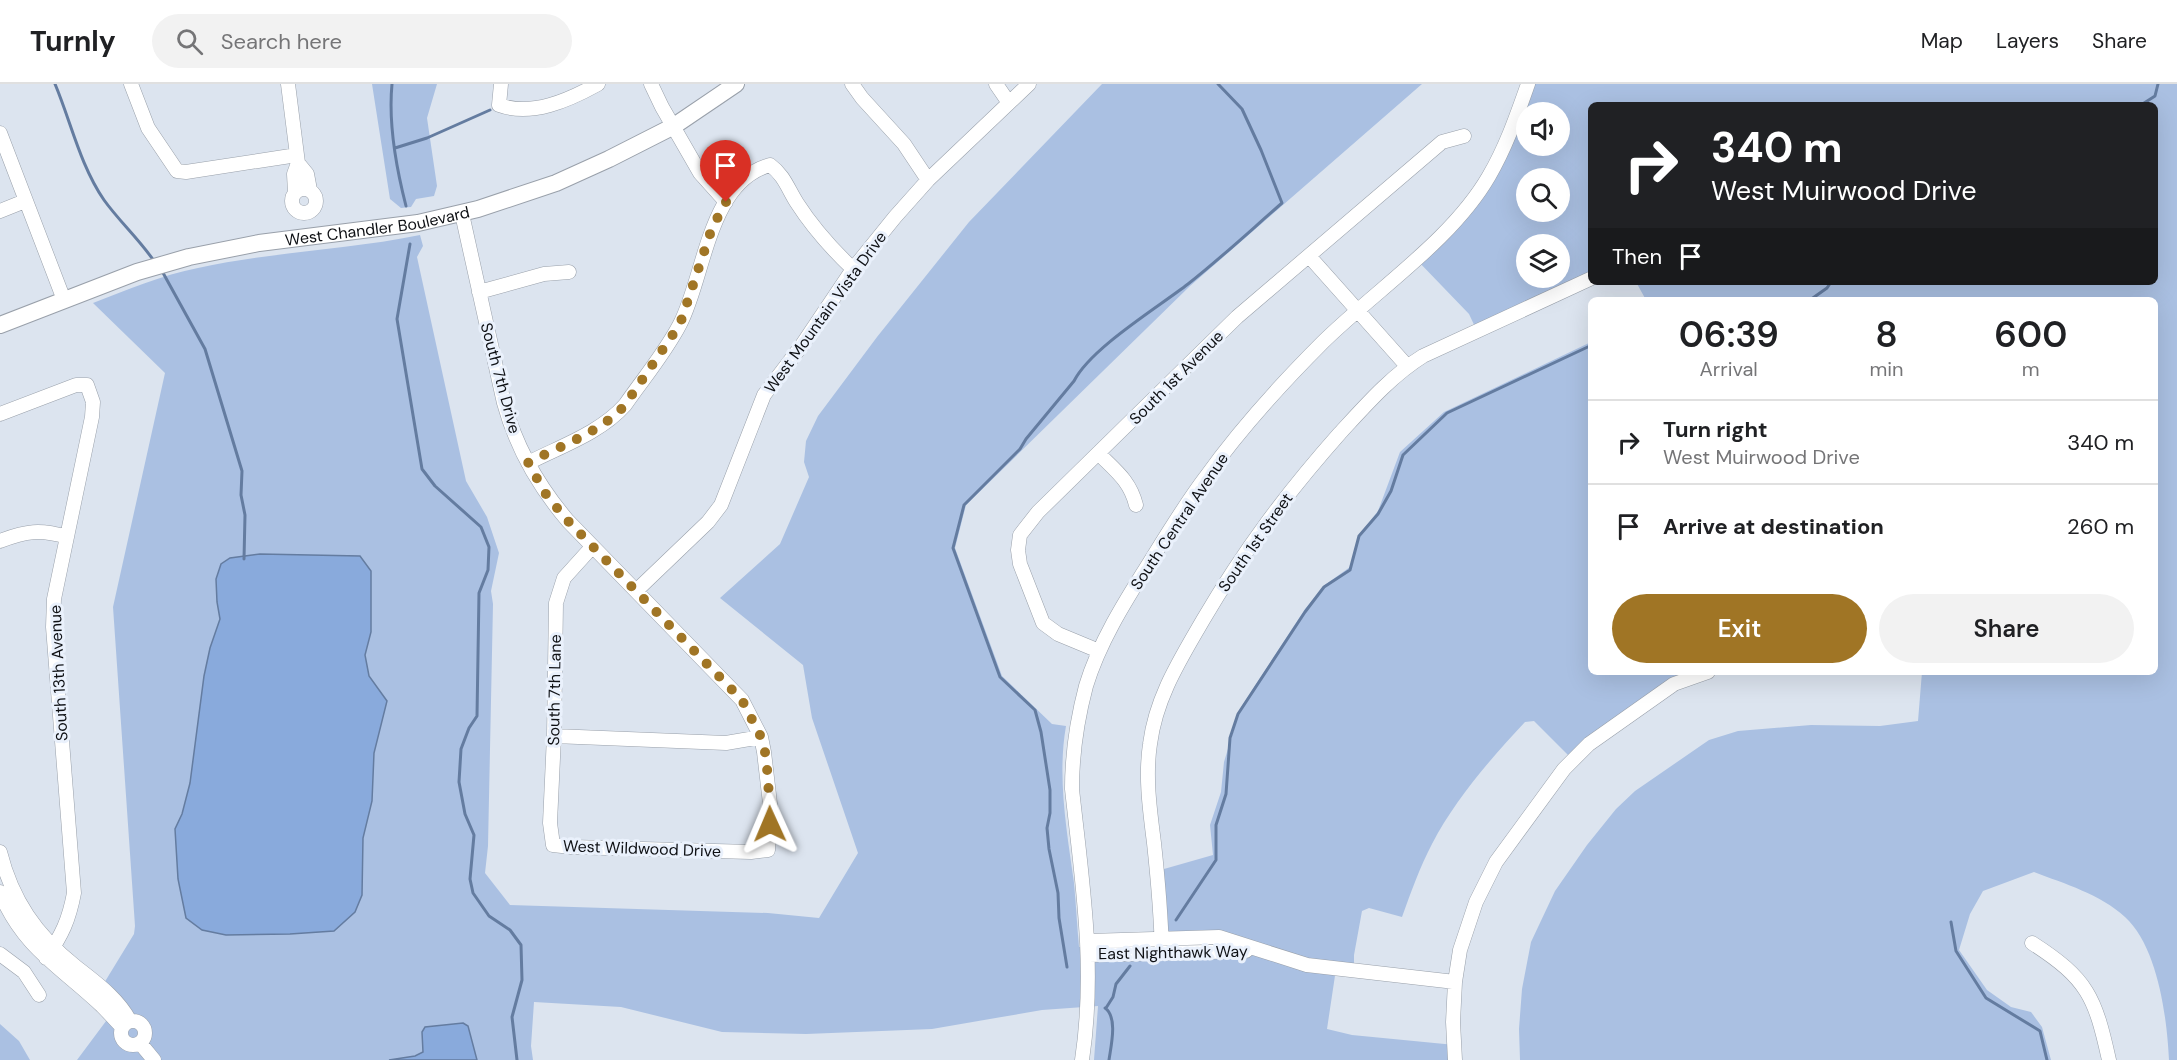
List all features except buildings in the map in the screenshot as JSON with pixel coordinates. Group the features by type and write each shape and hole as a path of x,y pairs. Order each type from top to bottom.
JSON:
{"main road":[{"name":"West Chandler Boulevard","path":"0,325 166,263 222,250 412,224 462,213 555,183 674,126 736,84"}],"street":[{"path":"131,84 148,128 175,169 181,172 298,159"},
{"path":"288,84 298,159 294,174 295,192 292,199 297,211 304,213 312,210 316,204 307,174 298,159"},
{"path":"501,84 499,105 510,109 553,105 598,84"},
{"path":"651,84 700,172 726,202"},
{"path":"852,84 861,98 903,144 928,180"},
{"path":"996,84 1009,103"},
{"name":"West Mountain Vista Drive","path":"636,591 708,522 721,505 764,395 802,345 853,269 928,180 1029,84"},
{"name":"South Central Avenue","path":"1082,1060 1089,1006 1089,948 1072,789 1072,766 1080,711 1099,651 1136,585 1205,477 1279,387 1357,310 1437,240 1476,196 1500,154 1528,84"},
{"path":"0,133 64,300"},
{"name":"South 1st Avenue","path":"1099,651 1058,634 1043,623 1020,564 1018,550 1020,535 1038,512 1237,317 1442,142 1464,136"},
{"path":"528,463 595,428 625,405 680,324 712,228 726,202 756,169 770,165 780,172 798,204 829,245 853,269"},
{"path":"295,192 304,188 310,190"},
{"path":"0,211 25,201"},
{"path":"304,213 307,238"},
{"name":"South 7th Drive","path":"462,213 509,422 528,463 547,496 592,547 742,700 761,737 768,777 771,812 768,850"},
{"path":"1309,256 1407,366"},
{"path":"479,291 544,274 569,272"},
{"name":"South 1st Street","path":"1162,946 1148,770 1149,745 1163,692 1172,672 1233,569 1302,476 1407,366 1423,356 1588,280"},
{"name":"South 13th Avenue","path":"0,414 76,385 87,385 93,402 92,417 54,599 53,627 74,893 62,934 49,952"},
{"path":"1099,454 1126,481 1136,505"},
{"path":"0,541 21,533 48,531 67,537"},
{"name":"South 7th Lane","path":"553,845 550,823 556,603 564,578 592,547"},
{"path":"1455,1060 1453,1022 1455,982 1466,931 1486,880 1516,833 1564,769 1589,744 1674,684 1700,675"},
{"path":"554,736 726,743 761,737"},
{"name":"West Wildwood Drive","path":"553,845 715,851 768,850"},
{"path":"0,852 18,901 49,952"},
{"path":"0,892 18,927 31,944 49,952 115,999 126,1024"},
{"name":"East Nighthawk Way","path":"1089,948 1162,946 1219,937 1307,965 1455,982"},
{"path":"2032,943 2065,965 2090,996 2101,1023 2109,1060"},
{"path":"0,954 24,972 39,995"},
{"path":"139,1022 145,1029 144,1038 140,1043 132,1045 125,1042 120,1034 126,1024 139,1022"},
{"path":"140,1043 154,1060"}],"shaded area":[{"path":"372,84 437,84 427,118 437,186 434,196 416,199 411,207 401,208 390,199"},
{"path":"1102,84 1422,84 1190,286 966,505 955,548 1002,676 1052,724 1066,726 1063,745 1063,785 1079,947 1162,945 1157,871 1213,855 1210,825 1221,792 1224,762 1240,709 1305,609 1325,585 1350,567 1359,535 1378,511 1400,452 1444,412 1588,343 1588,675 1700,675 1674,685 1572,759 1534,721 1525,722 1474,780 1451,812 1432,844 1402,917 1369,908 1362,911 1354,955 1354,971 1336,969 1327,1029 1352,1035 1455,1045 1455,1060 1094,1060 1098,1006 1042,1010 932,1029 806,1034 722,1032 621,1007 534,1002 531,1046 533,1060 77,1060 115,1009 98,993 134,934 113,607 165,373 93,303 158,279 198,268 253,258 420,235 423,246 417,257 466,481 487,517 499,553 491,591 493,604 488,846 485,873 510,905 768,913 819,918 858,853 812,718 803,665 720,598 780,544 809,477 804,462 806,441 818,416 877,337 969,222"},
{"path":"1528,84 2177,84 2177,1060 2169,1060 2159,984 2146,946 2136,930 2125,917 2105,902 2082,890 2034,872 1983,891 1970,914 1959,950 1987,990 2011,1007 2031,1012 2042,1027 2051,1060 1520,1060 1519,1029 1522,989 1531,942 1555,891 1616,809 1635,791 1709,740 1738,731 1811,725 1880,726 1918,721 1922,675 2158,675 2158,297 1644,297 1638,285 2158,285 2158,102 1588,102 1588,279 1570,288 1570,234 1516,234 1516,288 1569,288 1477,331 1469,314 1416,259 1476,196 1516,110 1516,156 1570,156 1570,102 1520,102"},
{"path":"260,554 360,556 371,571 371,632 365,655 369,676 387,701 374,753 372,801 363,838 362,895 355,912 334,931 226,935 202,930 186,918 178,879 175,829 182,814 190,783 204,676 220,619 216,579 221,564 230,558"},
{"path":"463,1023 468,1026 477,1060 389,1060 415,1056 423,1052 422,1032 425,1027"},
{"path":"0,1024 19,1041 30,1060 0,1060"}],"waterway":[{"path":"55,84 82,158 96,187 110,208 154,261"},
{"path":"392,84 391,115 394,146 406,206"},
{"path":"1067,967 1059,918 1058,893 1049,849 1047,828 1050,813 1050,790 1041,732 1035,710 1000,677 953,548 964,505 1020,449 1095,355 1200,274 1282,203 1242,109 1218,84"},
{"path":"2146,102 2155,96 2158,84"},
{"path":"395,148 427,138 490,110"},
{"path":"410,244 397,319 422,469 435,486 481,527 489,547 488,570 479,593 477,716 469,728 461,749 459,782 465,814 474,835 470,879 473,893 489,916 510,930 521,945 522,980 512,1017 517,1060"},
{"path":"162,271 205,349 242,471 241,495 245,515 244,559"},
{"path":"1814,297 1829,285"},
{"path":"1176,920 1216,860 1216,825 1226,794 1230,738 1238,714 1324,587 1350,570 1359,536 1378,514 1391,491 1403,455 1447,413 1588,347"},
{"path":"1951,922 1956,951 1986,998 2040,1031 2047,1060"},
{"path":"1106,1008 1113,997 1116,984 1130,966"},
{"path":"1105,1008 1109,1012 1113,1025 1109,1060"}],"route":[{"path":"726,202 712,228 680,324 625,405 595,428 528,463 547,496 568,521 742,700 754,721 765,752 771,812 770,824"}]}
